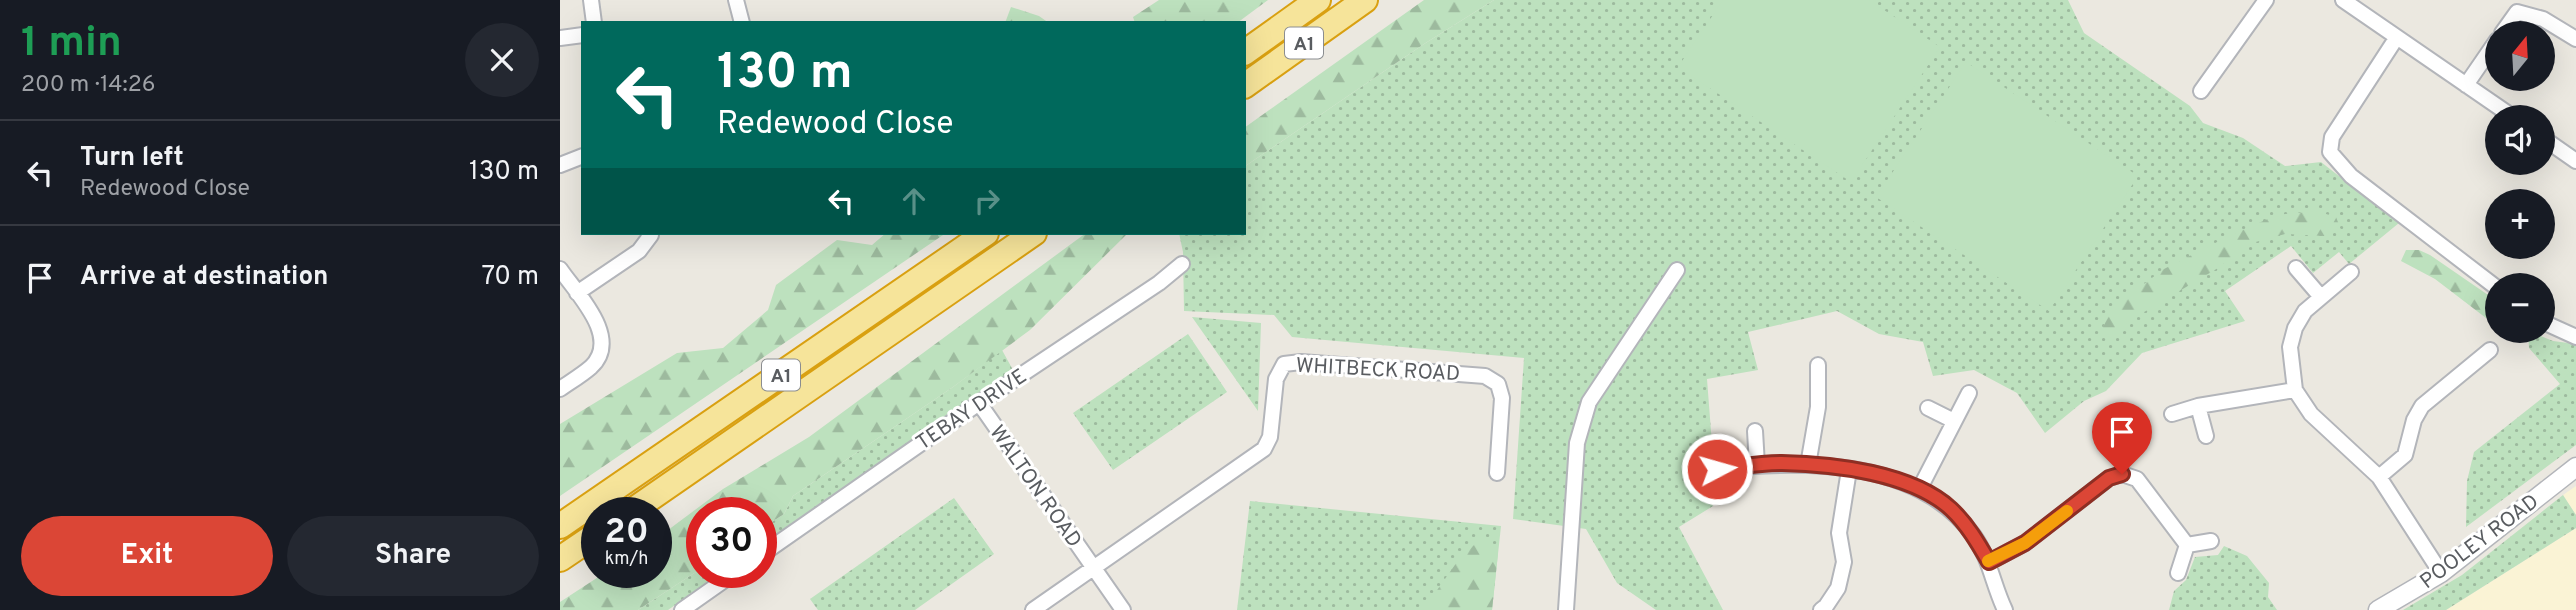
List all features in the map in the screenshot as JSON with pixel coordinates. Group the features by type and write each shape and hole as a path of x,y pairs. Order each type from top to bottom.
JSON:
{"highway":[{"name":"A1","path":"1246,51 1318,0"},
{"name":"A1","path":"1246,85 1365,0"},
{"name":"A1","path":"560,526 983,235"},
{"name":"A1","path":"652,497 1031,235"},
{"path":"560,559 581,545"}],"street":[{"path":"592,0 594,21"},
{"path":"736,0 741,21"},
{"path":"2201,91 2266,0"},
{"path":"2343,0 2495,105"},
{"path":"2513,6 2543,19 2576,39"},
{"path":"560,38 581,35"},
{"path":"2397,37 2332,137 2330,152 2351,176 2485,279"},
{"path":"2466,85 2485,57"},
{"path":"2555,146 2576,161"},
{"path":"560,165 581,157"},
{"path":"577,293 639,251 650,235"},
{"name":"TEBAY DRIVE","path":"777,544 979,403 1159,283 1182,264"},
{"path":"2296,268 2321,298"},
{"path":"560,269 603,333 603,345 592,367 560,389"},
{"path":"1566,610 1577,443 1589,402 1677,270"},
{"path":"2351,272 2305,312 2295,328 2290,347 2295,390 2311,414 2379,477 2441,573"},
{"path":"2555,327 2576,337"},
{"path":"2379,477 2405,455 2414,421 2422,406 2490,350"},
{"name":"WHITBECK ROAD","path":"1033,610 1264,449 1270,437 1276,379 1284,364 1301,362 1485,376 1498,384 1502,398 1497,473"},
{"path":"1808,465 1818,407 1818,365"},
{"path":"2172,414 2199,406 2295,390"},
{"path":"1920,488 1969,393"},
{"name":"WALTON ROAD","path":"979,403 1123,610"},
{"path":"2199,406 2206,436"},
{"path":"1928,408 1954,421"},
{"path":"1755,431 1757,465"},
{"path":"1717,469 1781,463 1808,465 1889,477 1920,488 1950,509 1975,536 1989,562 2005,610"},
{"name":"POOLEY ROAD","path":"2378,610 2441,573 2576,467"},
{"path":"1821,610 1838,587 1844,562 1839,533 1849,470"},
{"path":"1989,562 2025,543 2109,478 2122,474 2137,479 2187,545"},
{"path":"2187,545 2211,541"},
{"path":"2178,573 2187,545"},
{"path":"682,610 713,588"}],"shaded area":[{"path":"2576,486 2576,515 2563,495"},
{"path":"2576,528 2576,610 2446,610"}],"green space":[{"path":"1159,0 1268,0 1240,21 1134,21 1133,17"},
{"path":"1424,0 1494,0 1424,44 1246,166 1246,127"},
{"path":"1494,0 2068,0 2084,33 2190,106 2203,123 2243,138 2285,166 2321,162 2399,223 2349,264 2339,252 2313,273 2291,246 2225,291 2245,321 2142,353 2106,391 2084,401 2045,433 2017,393 1974,370 1933,376 1923,342 1879,334 1837,311 1748,332 1758,370 1707,379 1713,457 1696,463 1702,487 1713,506 1679,527 1723,610 1656,610 1617,583 1586,529 1513,519 1524,358 1292,337 1274,315 1184,311 1183,252 1179,235 1246,235 1246,166 1424,44"},
{"path":"1723,0 1869,0 1940,47 1851,182 1678,67"},
{"path":"1011,7 1046,21 1006,21"},
{"path":"1966,62 2138,176 2049,311 1876,197"},
{"path":"2316,211 2336,217 2341,230 2324,236 2285,234 2252,243 2218,268 2129,321 2125,330 2111,340 2100,336 2110,309 2164,269 2277,215"},
{"path":"884,235 943,235 560,496 560,424 677,353 723,348 768,310 776,285 837,240 872,245"},
{"path":"1083,235 1126,235 1030,330 953,387 793,496 784,514 777,519 777,497 712,497 809,437"},
{"path":"2406,250 2419,250 2430,255 2485,293 2485,317 2435,279 2401,261"},
{"path":"1192,317 1261,323 1258,411"},
{"path":"1188,334 1227,392 1113,470 1073,413"},
{"path":"2555,341 2576,344 2576,445 2466,527 2467,481 2474,452 2560,384 2529,348 2529,343"},
{"path":"1002,350 1013,370 777,534 777,519 784,514 793,496 953,387"},
{"path":"2563,495 2576,515 2576,528 2446,610 2403,610 2462,575"},
{"path":"954,498 994,554 915,610 818,610 810,599"},
{"path":"1250,501 1501,526 1492,610 1237,610"},
{"path":"686,517 686,578 672,588 672,527"},
{"path":"1480,539 1489,542 1498,553 1492,610 1423,610 1457,562"},
{"path":"2224,546 2247,556 2269,583 2268,597 2277,610 2169,610 2174,591 2186,580 2195,557 2218,555"},
{"path":"686,578 686,588 699,588 668,610 638,610 672,588"},
{"path":"581,588 672,588 638,610 560,610 560,602"}],"slow traffic":[{"path":"1988,561 2025,543 2067,511"}],"route":[{"path":"1717,469 1781,463 1889,477 1920,488 1950,509 1975,536 1989,562 2025,543 2109,478 2122,474"}]}
